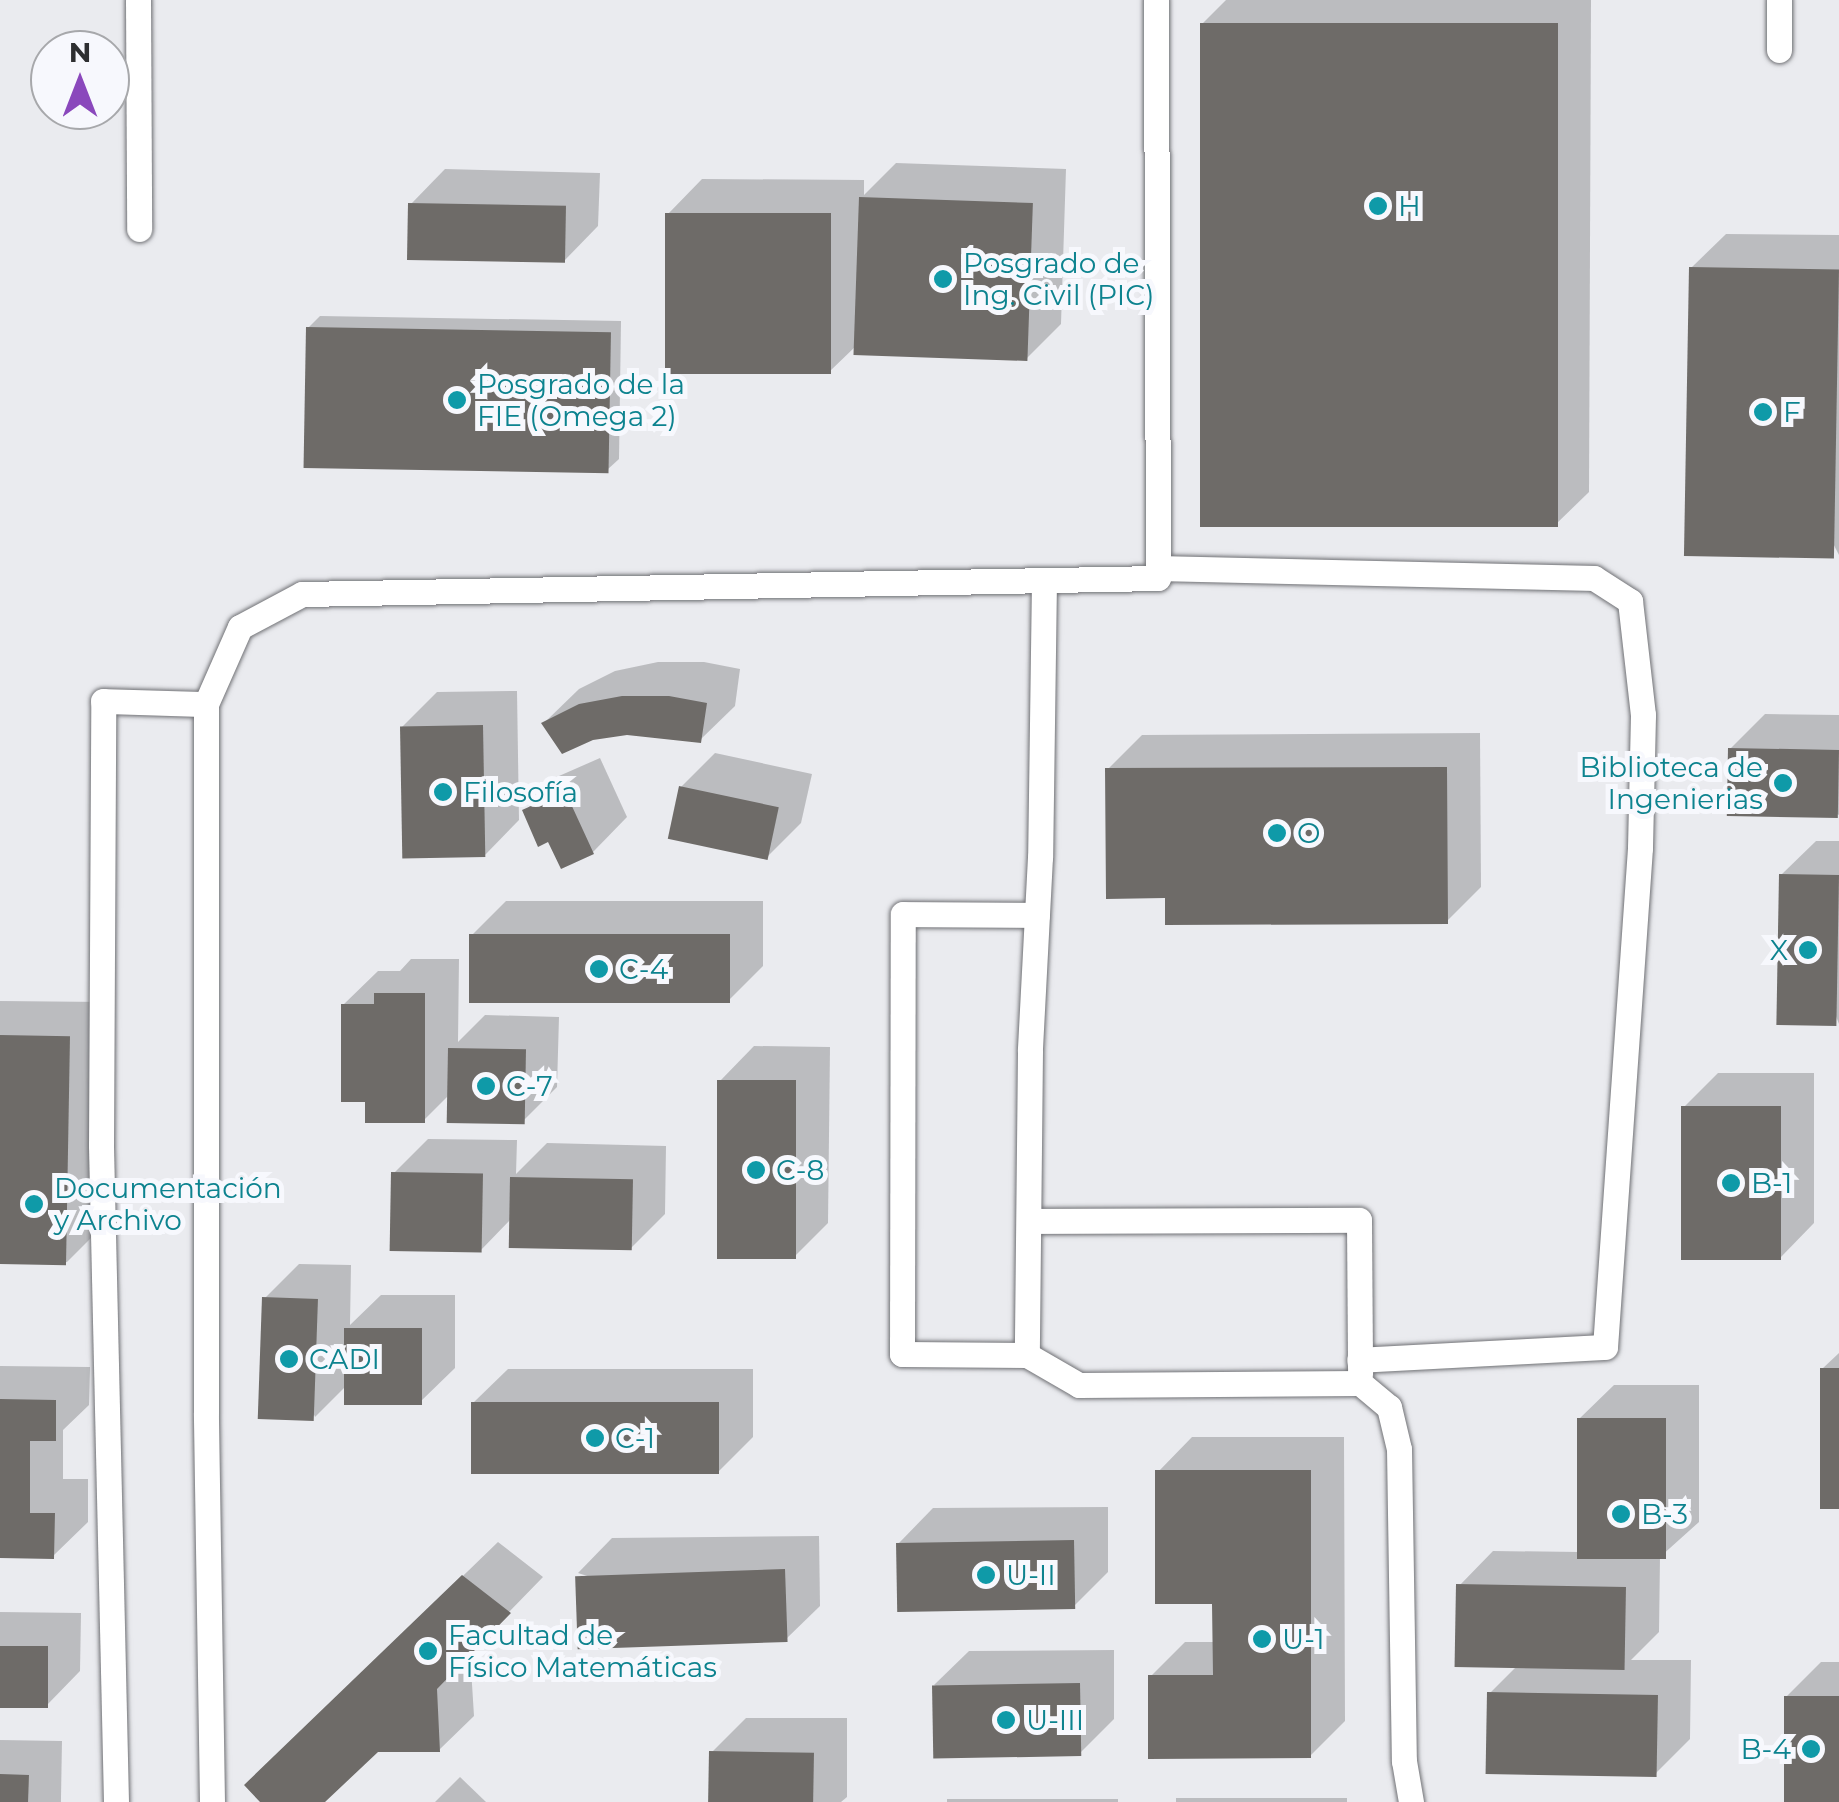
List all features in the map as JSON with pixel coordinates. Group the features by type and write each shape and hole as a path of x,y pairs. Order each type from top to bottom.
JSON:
{"lane":[{"path":"138,0 139,229"},
{"path":"212,1802 206,1412 206,704 240,627 302,594 1158,578 1156,0"},
{"path":"1779,0 1780,50"},
{"path":"1037,915 903,914 902,1354 1028,1354 1079,1385 1360,1372 1605,1347 1640,848 1643,715 1630,602 1594,578 1158,568"},
{"path":"1028,1354 1044,580"},
{"path":"116,1802 101,1145 103,701 206,704"},
{"path":"1029,1221 1360,1220 1360,1372 1389,1406 1399,1449 1404,1761 1411,1802"}],"building":[{"name":"H","path":"1200,23 1558,23 1558,527 1200,527"},
{"name":"Posgrado de Ing. Civil (PIC)","path":"859,197 1033,203 1027,361 853,355"},
{"path":"408,203 566,206 565,263 407,260"},
{"path":"665,213 831,213 831,374 665,374"},
{"name":"F","path":"1689,267 1839,270 1834,559 1684,556"},
{"name":"Posgrado de la FIE (Omega 2)","path":"306,327 611,332 608,473 304,468"},
{"path":"622,696 669,696 707,703 701,743 627,735 593,740 562,754 541,723 579,704"},
{"name":"Filosofía","path":"483,725 485,857 402,858 400,726"},
{"name":"Biblioteca de Ingenierias","path":"1728,748 1839,750 1838,818 1727,816"},
{"name":"O","path":"1447,767 1448,924 1165,925 1165,898 1106,899 1105,768"},
{"path":"679,786 779,807 768,860 668,839"},
{"path":"565,791 594,854 561,869 548,842 538,847 522,810"},
{"name":"X","path":"1779,874 1839,875 1836,1026 1776,1025"},
{"name":"C-4","path":"469,934 730,934 730,1003 469,1003"},
{"path":"374,993 425,993 425,1123 365,1123 365,1102 341,1102 341,1004 374,1004"},
{"name":"Documentación y Archivo","path":"0,1035 70,1036 66,1265 0,1264"},
{"name":"C-7","path":"448,1048 526,1049 525,1124 447,1123"},
{"name":"C-8","path":"717,1080 796,1080 796,1259 717,1259"},
{"name":"B-1","path":"1681,1106 1781,1106 1781,1260 1681,1260"},
{"path":"391,1172 483,1174 482,1253 390,1251"},
{"path":"510,1177 633,1179 632,1250 509,1248"},
{"name":"CADI","path":"262,1297 318,1299 314,1421 258,1419"},
{"path":"344,1328 422,1328 422,1405 344,1405"},
{"path":"1820,1368 1839,1368 1839,1509 1820,1509"},
{"path":"0,1399 56,1400 56,1441 30,1441 30,1513 55,1513 54,1559 0,1558"},
{"name":"C-1","path":"471,1402 719,1402 719,1474 471,1474"},
{"name":"B-3","path":"1577,1418 1666,1418 1666,1559 1577,1559"},
{"name":"U-1","path":"1155,1470 1311,1470 1311,1758 1148,1759 1148,1675 1213,1675 1212,1604 1155,1604"},
{"name":"U-II","path":"1074,1540 1075,1609 897,1612 896,1543"},
{"path":"785,1569 788,1642 578,1649 575,1576"},
{"name":"Facultad de Físico Matemáticas","path":"462,1575 511,1613 437,1689 440,1752 378,1752 325,1802 260,1802 244,1785"},
{"path":"1456,1584 1626,1587 1625,1670 1455,1667"},
{"path":"0,1646 48,1646 48,1708 0,1708"},
{"name":"U-III","path":"1080,1683 1081,1756 933,1759 932,1686"},
{"path":"1487,1692 1658,1695 1657,1777 1486,1774"},
{"name":"B-4","path":"1784,1696 1839,1696 1839,1802 1784,1802"},
{"path":"709,1751 814,1753 813,1802 708,1802"},
{"path":"0,1774 29,1775 28,1802 0,1802"}],"place":[{"name":"H","path":"1378,206"},
{"name":"Posgrado de Ing. Civil (PIC)","path":"943,279"},
{"name":"Posgrado de la FIE (Omega 2)","path":"457,400"},
{"name":"F","path":"1763,412"},
{"name":"Biblioteca de Ingenierias","path":"1783,783"},
{"name":"Filosofía","path":"443,792"},
{"name":"O","path":"1277,833"},
{"name":"X","path":"1808,950"},
{"name":"C-4","path":"599,969"},
{"name":"C-7","path":"486,1086"},
{"name":"C-8","path":"756,1170"},
{"name":"B-1","path":"1731,1183"},
{"name":"Documentación y Archivo","path":"34,1204"},
{"name":"CADI","path":"289,1359"},
{"name":"C-1","path":"595,1438"},
{"name":"B-3","path":"1621,1514"},
{"name":"U-II","path":"986,1575"},
{"name":"U-1","path":"1262,1639"},
{"name":"Facultad de Físico Matemáticas","path":"428,1651"},
{"name":"U-III","path":"1006,1720"},
{"name":"B-4","path":"1811,1749"}]}
